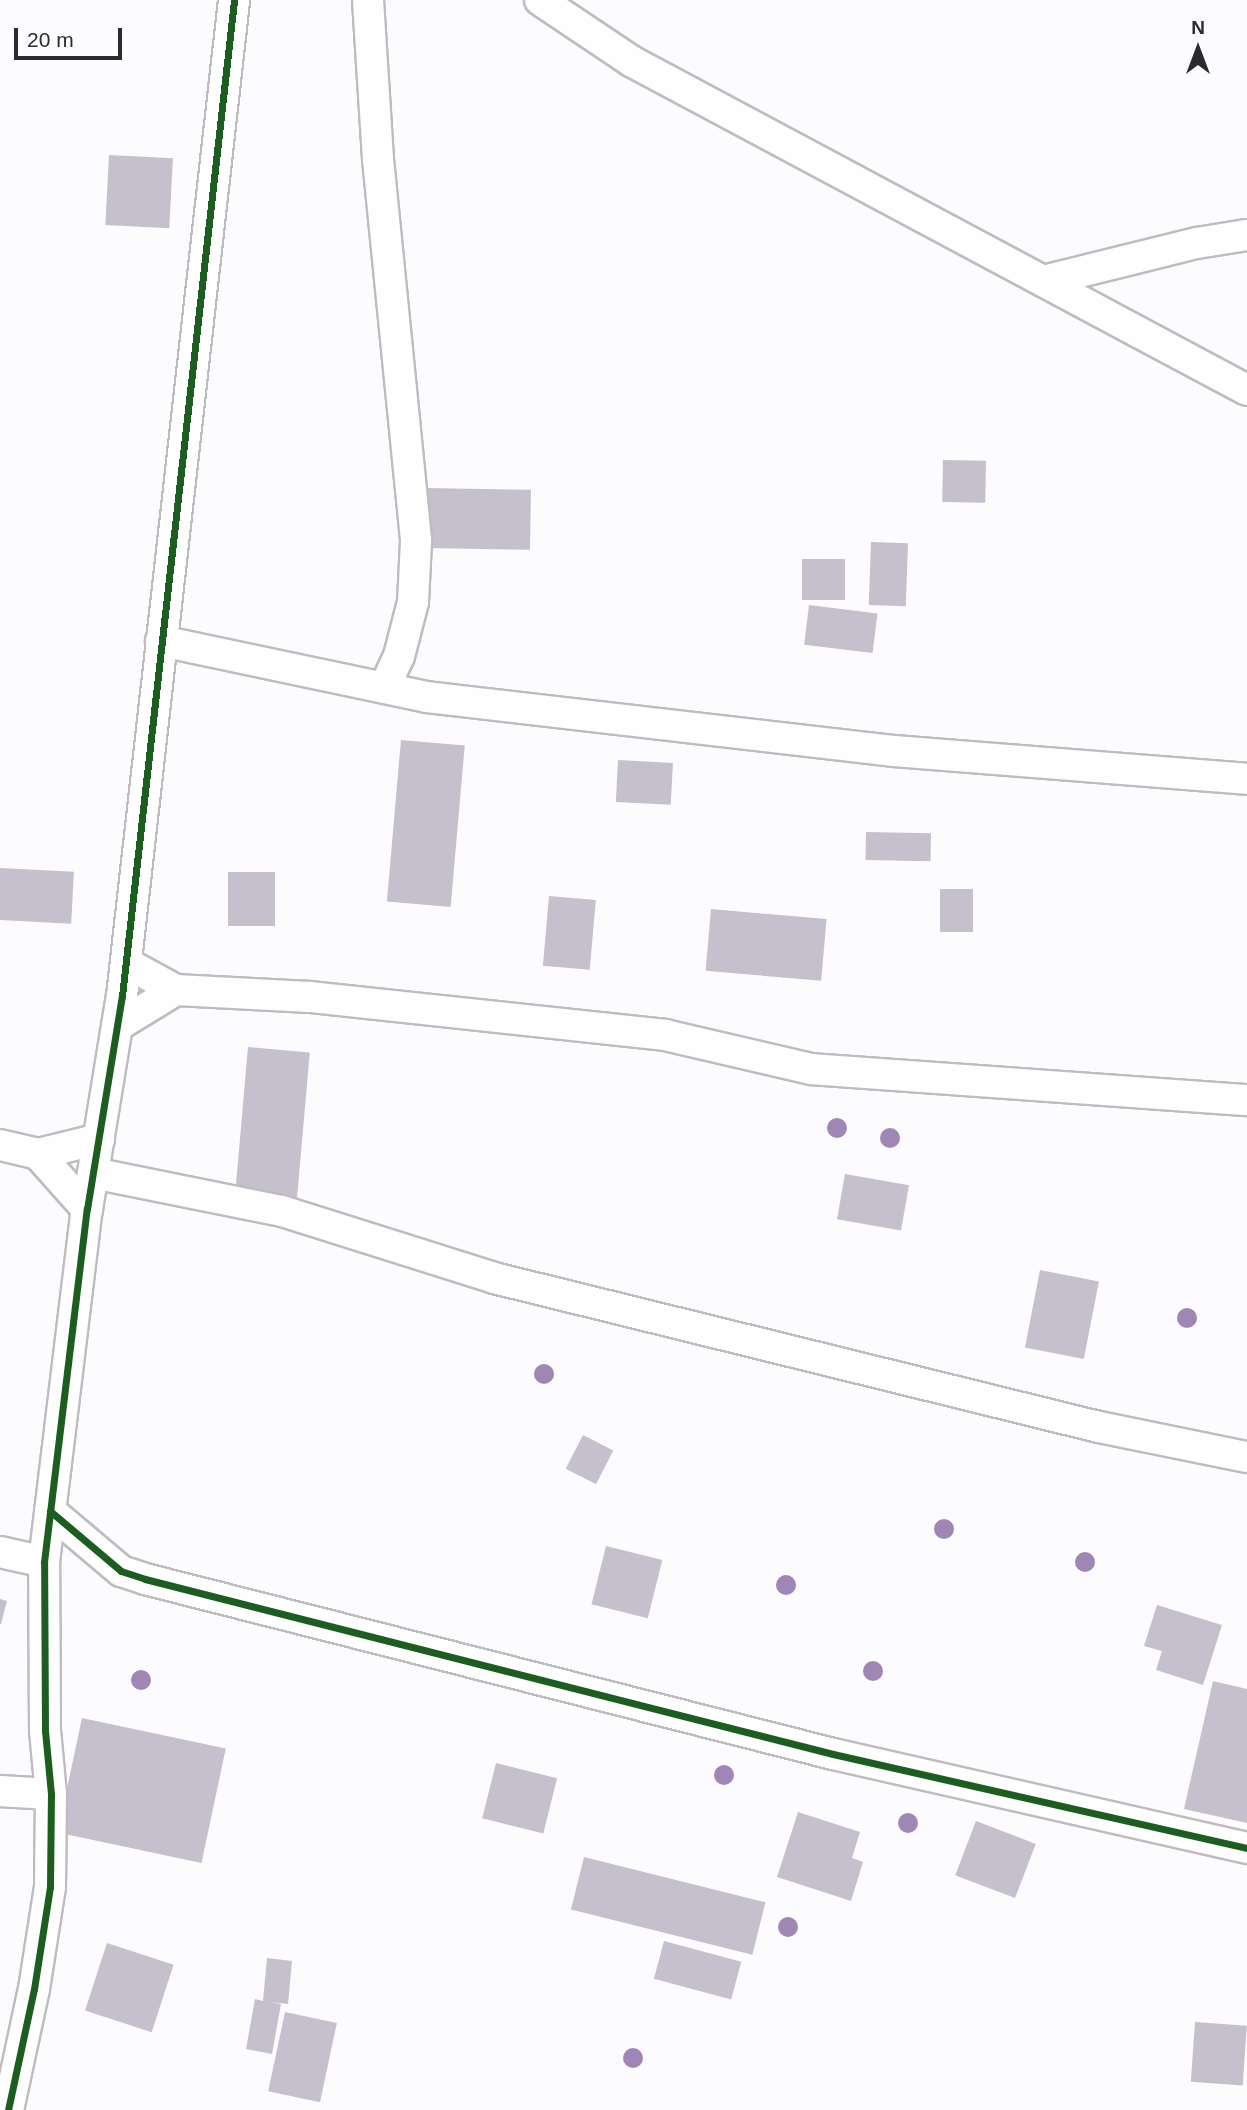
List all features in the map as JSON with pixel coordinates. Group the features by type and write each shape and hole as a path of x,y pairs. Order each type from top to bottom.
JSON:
{"street":[{"path":"8,2110 34,1989 50,1887 51,1794 45,1731 44,1562 87,1209 126,963 234,0"},
{"path":"368,0 378,159 416,541 413,602 398,656 384,688"},
{"path":"540,0 631,61 1247,390"},
{"path":"1043,281 1197,243 1247,235"},
{"path":"161,641 427,697 893,751 1247,779"},
{"path":"126,963 176,990 310,997 665,1035 811,1069 1247,1100"},
{"path":"117,1026 176,990"},
{"path":"0,1145 38,1154 99,1139"},
{"path":"38,1154 87,1209"},
{"path":"93,1173 282,1211 494,1278 1099,1427 1247,1457"},
{"path":"50,1511 121,1571 145,1579 833,1754 1247,1848"},
{"path":"0,1552 44,1562"},
{"path":"0,1791 51,1794"}],"building":[{"path":"109,155 173,158 169,228 105,225"},
{"path":"943,460 986,461 985,503 942,502"},
{"path":"428,488 531,490 530,550 427,548"},
{"path":"871,542 908,543 906,606 869,605"},
{"path":"802,559 845,559 845,600 802,600"},
{"path":"809,605 877,613 873,653 804,645"},
{"path":"401,740 465,746 451,907 387,901"},
{"path":"618,760 673,763 671,805 616,802"},
{"path":"866,832 931,833 931,861 866,860"},
{"path":"0,868 74,872 71,924 0,920"},
{"path":"228,872 275,872 275,926 228,926"},
{"path":"940,889 973,889 973,932 940,932"},
{"path":"549,896 596,900 590,970 543,966"},
{"path":"711,909 827,919 821,981 706,971"},
{"path":"248,1047 310,1052 296,1211 234,1205"},
{"path":"845,1174 909,1185 901,1231 837,1219"},
{"path":"1040,1270 1099,1281 1084,1359 1025,1348"},
{"path":"583,1435 613,1450 596,1484 566,1469"},
{"path":"606,1546 662,1560 648,1618 591,1604"},
{"path":"0,1599 7,1601 1,1624 0,1624"},
{"path":"1157,1605 1222,1625 1203,1685 1156,1670 1162,1651 1144,1646"},
{"path":"1213,1681 1247,1689 1247,1823 1184,1809"},
{"path":"82,1718 226,1749 201,1863 58,1832"},
{"path":"496,1763 557,1778 543,1834 482,1818"},
{"path":"798,1812 860,1832 852,1858 863,1862 851,1901 777,1877"},
{"path":"976,1821 1036,1844 1015,1898 955,1875"},
{"path":"584,1857 765,1902 752,1955 571,1909"},
{"path":"664,1941 741,1962 731,1999 654,1979"},
{"path":"107,1943 174,1965 152,2032 85,2011"},
{"path":"267,1958 292,1961 288,2004 271,2002 281,2004 272,2054 246,2049 255,1999 263,2001"},
{"path":"285,2012 337,2023 320,2102 268,2091"},
{"path":"1195,2022 1247,2026 1243,2085 1191,2082"}],"cycle path":[{"path":"8,2110 34,1989 50,1887 51,1794 45,1731 44,1562 87,1209 122,996 234,0"},
{"path":"50,1511 121,1571 145,1579 833,1754 1247,1848"}]}
